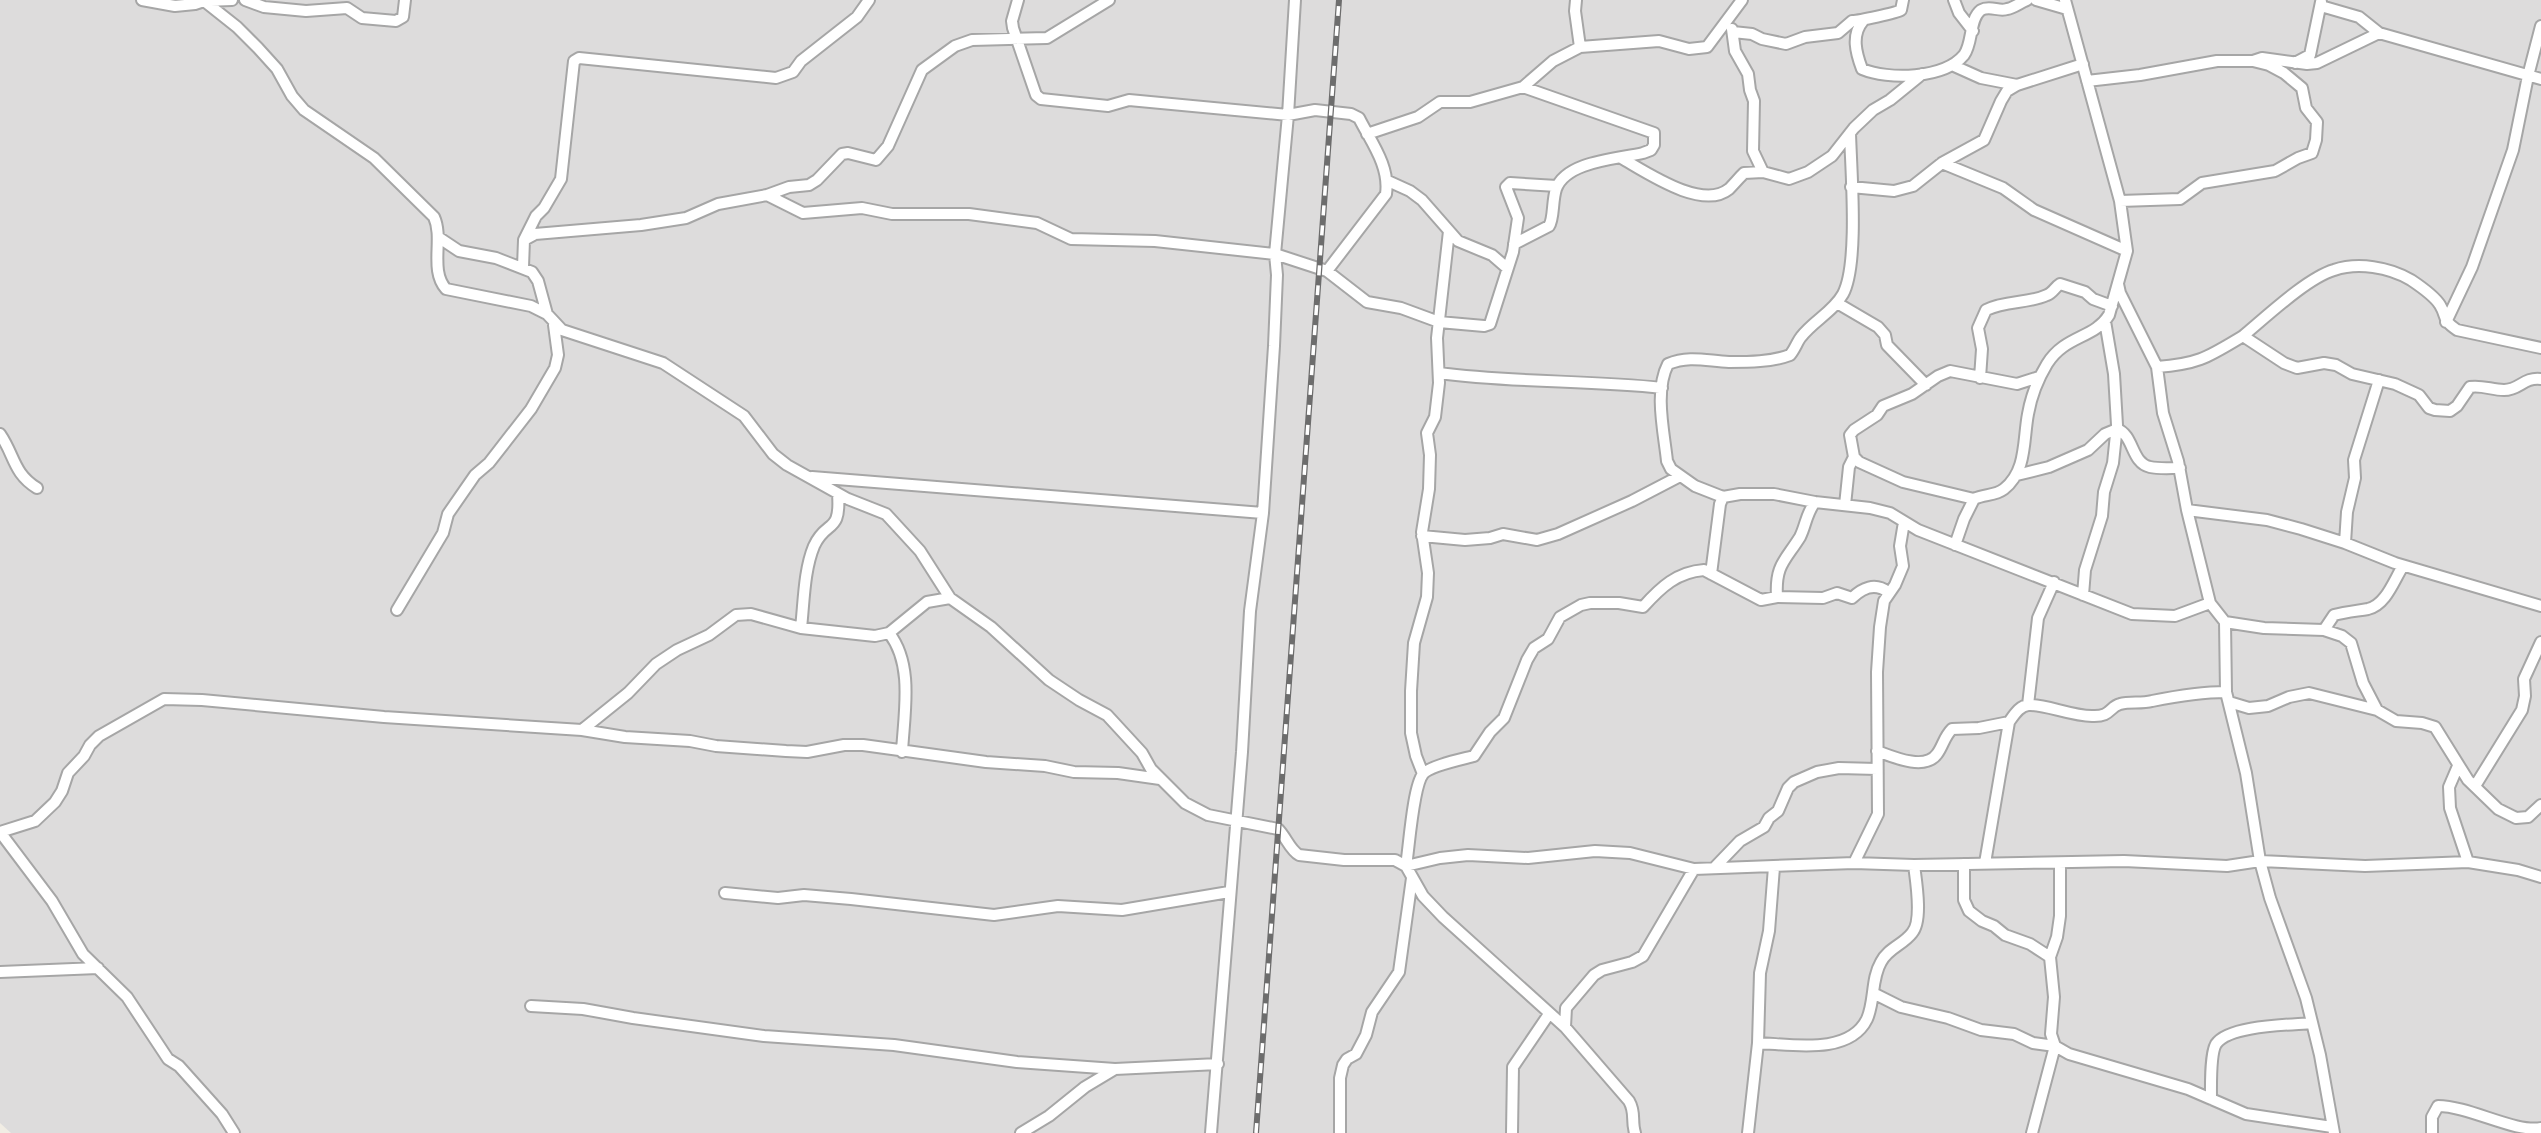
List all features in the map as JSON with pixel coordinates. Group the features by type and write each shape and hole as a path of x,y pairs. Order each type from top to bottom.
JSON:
{"street":[{"path":"142,0 176,6 195,4 203,0 232,0"},
{"path":"203,0 258,48 277,69 292,96 304,110 374,158 434,217 438,228 438,272 446,289 516,302 547,314"},
{"path":"245,0 264,7 306,11 347,8 362,18 396,21 401,21 403,17 405,0"},
{"path":"523,267 524,240 536,216 544,208 561,179 574,61 579,58 776,78 793,72 801,61 857,17 869,0"},
{"path":"1017,0 1012,21 1036,95 1041,99 1108,106 1129,100 1288,115 1315,110 1351,114 1359,118 1386,170 1386,194 1327,271"},
{"path":"524,240 542,232 641,225 686,218 718,204 767,195 789,187 809,185 842,155 848,153 871,159 881,157 922,70 955,46 972,40 1047,38 1109,0"},
{"path":"1211,1133 1237,821 1250,611 1263,513 1274,346 1277,275 1275,254 1295,0"},
{"path":"1576,0 1580,47"},
{"path":"1367,134 1418,117 1440,102 1470,102 1523,86 1553,61 1580,47 1659,41 1699,49 1712,42 1742,0"},
{"path":"1903,0 1901,10 1896,13 1872,15 1859,24 1855,37 1856,53 1862,69 1874,74 1899,77 1922,74 1952,65 1964,55 1976,16 1982,10 2007,10 2027,0"},
{"path":"1954,0 1959,13 1973,31"},
{"path":"2036,0 2066,5 2120,201 2127,251 2112,306 2105,321 2098,328 2070,341 2054,353 2039,377 2028,411 2022,463 2017,475 1996,494 1982,495 1974,499 1903,482 1859,462 1854,457 1850,435 1854,430 1877,415 1882,406 1912,394 1937,376 1950,371 2017,384 2039,377"},
{"path":"2295,63 2310,55 2321,3 2359,17 2379,33 2541,79"},
{"path":"1728,16 1735,51 1748,74 1755,101 1753,151 1763,172"},
{"path":"1733,32 1752,34 1786,44 1805,37 1838,33 1852,21 1863,21"},
{"path":"2445,322 2472,267 2505,176 2541,26"},
{"path":"2087,81 2140,75 2217,61 2269,58 2295,63 2317,63 2379,33"},
{"path":"2120,201 2180,199 2202,183 2275,171 2312,153 2317,122 2306,108 2302,88 2284,73 2253,61"},
{"path":"1851,187 1894,191 1913,186 1942,163 1984,140 2007,91 2017,85 2082,64"},
{"path":"1952,65 1981,78 2017,85"},
{"path":"1621,158 1676,187 1701,195 1715,195 1729,189 1744,173 1763,172 1788,179 1798,177 1832,156 1872,110 1922,74"},
{"path":"1514,244 1549,226 1552,222 1551,203 1557,186 1574,169 1651,150 1654,145 1654,133 1549,94 1525,89 1523,86"},
{"path":"1850,133 1852,254 1844,293 1801,337 1790,355 1748,361 1689,358 1668,364 1661,388 1667,461 1671,469 1695,486 1723,497 1774,494 1889,513 1918,530 2132,614 2175,616 2210,603"},
{"path":"1942,163 2003,188 2034,210 2127,251"},
{"path":"1388,181 1416,195 1458,242 1492,255 1507,268"},
{"path":"767,195 803,213 862,208 892,214 970,214 1037,223 1071,239 1155,242 1275,254 1327,271 1367,302 1401,308 1439,322 1472,326 1490,324 1514,244 1518,218 1509,201 1507,184 1557,186"},
{"path":"1423,774 1411,733 1410,699 1414,643 1427,597 1428,573 1422,537 1424,504 1429,489 1430,455 1427,433 1435,417 1439,373 1439,322 1449,231"},
{"path":"397,610 443,533 448,514 475,475 489,464 531,409 555,368 558,355 554,325 547,314 538,281 532,272 496,258 459,251 438,237"},
{"path":"2157,367 2186,365 2202,360 2243,336 2305,286 2332,270 2363,266 2392,271 2412,281 2440,304 2445,322 2457,330 2541,348"},
{"path":"1980,378 1982,349 1978,328 1986,310 2004,303 2045,296 2060,284 2085,292 2092,299 2112,306"},
{"path":"2118,284 2157,367 2164,413 2180,468 2187,510 2210,603 2224,622 2227,697 2246,773 2260,861 2270,898 2306,998 2329,1129"},
{"path":"1837,303 1878,327 1885,335 1887,345 1926,385"},
{"path":"2083,595 2085,570 2102,516 2104,492 2113,464 2117,429 2114,374 2105,321"},
{"path":"554,325 663,363 744,416 773,454 838,494 886,514 920,551 950,598 991,627 1049,680 1107,715 1178,797 1196,811 1278,829 1299,855 1344,860 1395,860 1406,866 1468,855 1528,858 1595,851 1630,853 1694,869 1854,863 1914,865 2124,861 2227,866 2260,861 2365,866 2468,862 2518,870 2541,877"},
{"path":"2243,336 2284,363 2297,368 2324,363 2336,365 2352,374 2395,384 2419,395 2429,408 2443,412 2457,406 2470,387 2486,386 2504,390 2516,387 2527,379 2541,379"},
{"path":"1439,373 1661,388"},
{"path":"2345,543 2347,512 2355,478 2354,460 2379,380"},
{"path":"2017,475 2049,467 2088,450 2105,434 2117,429 2124,432 2143,464 2150,467 2180,468"},
{"path":"0,434 11,450 13,465 37,488"},
{"path":"1844,505 1849,467 1854,457"},
{"path":"1422,537 1465,540 1503,534 1537,540 1558,534 1632,501 1680,476"},
{"path":"808,477 1263,513"},
{"path":"801,628 806,580 813,549 818,539 837,519 838,494"},
{"path":"1711,574 1723,497"},
{"path":"1955,545 1974,499"},
{"path":"1777,597 1779,571 1784,558 1801,534 1807,514 1815,502"},
{"path":"2187,510 2267,520 2345,543 2403,566 2541,606"},
{"path":"1854,863 1877,818 1877,662 1882,612 1888,592 1903,566 1900,547 1904,522"},
{"path":"1902,536 1918,530"},
{"path":"2324,631 2334,615 2369,608 2379,603 2403,566"},
{"path":"1635,1133 1632,1124 1634,1109 1629,1101 1565,1027 1423,897 1406,866 1417,790 1423,774 1429,769 1474,756 1490,732 1504,718 1534,648 1548,639 1560,617 1581,605 1619,603 1643,607 1660,588 1680,575 1704,570 1766,601 1777,597 1823,598 1837,593 1852,598 1858,591 1870,587 1883,588 1888,592"},
{"path":"2028,705 2038,618 2053,582"},
{"path":"582,730 628,693 656,664 677,650 716,631 736,615 751,614 801,628 865,636 889,633 927,602 950,598"},
{"path":"2224,622 2264,628 2324,631 2342,636 2351,643 2362,683 2377,710"},
{"path":"898,644 900,623"},
{"path":"889,633 898,644 902,656 905,685 902,752"},
{"path":"2475,786 2522,710 2524,679 2541,642"},
{"path":"1985,863 2009,722 2015,713 2028,705 2091,717 2111,713 2115,706 2122,704 2152,701 2192,692 2227,697 2249,708 2268,706 2289,697 2309,693 2377,710 2396,721 2435,727 2458,766 2498,809 2516,818 2528,817 2541,805"},
{"path":"234,1133 222,1114 179,1066 168,1059 127,998 83,954 52,901 0,832 35,821 55,802 68,773 99,736 164,699 202,700 384,718 582,730 625,737 786,751 807,752 863,745 986,762 1160,779"},
{"path":"1877,751 1909,761 1928,761 1937,755 1944,738 1952,729 1979,728 2009,722"},
{"path":"2458,766 2449,788 2450,808 2468,862"},
{"path":"1716,867 1740,841 1765,827 1769,818 1778,811 1794,782 1817,772 1839,768 1877,769"},
{"path":"2032,1133 2055,1045 2051,1034 2054,997 2050,957 2060,916 2060,863"},
{"path":"1964,864 1965,900 1969,911 2005,935 2030,944 2050,957"},
{"path":"1758,1043 1811,1045 1839,1042 1854,1033 1866,1020 1879,965 1885,955 1910,935 1916,925 1914,865"},
{"path":"1748,1133 1758,1043 1760,973 1769,931 1774,867"},
{"path":"1565,1027 1563,1018 1566,1008 1594,975 1643,956 1694,869"},
{"path":"1340,1133 1340,1078 1343,1066 1347,1059 1356,1054 1366,1035 1372,1012 1399,972 1412,878"},
{"path":"725,893 779,898 804,895 862,899 994,915 1058,906 1122,910 1229,892"},
{"path":"0,972 98,968"},
{"path":"1873,992 1900,1007 1948,1018 1982,1030 2014,1034 2033,1043 2055,1045 2069,1054 2188,1089 2246,1114 2329,1129"},
{"path":"531,1006 583,1009 774,1037 894,1045 1017,1062 1115,1069 1218,1064"},
{"path":"1512,1133 1513,1067 1549,1014"},
{"path":"2211,1099 2213,1052 2218,1042 2246,1030 2312,1023"},
{"path":"1021,1133 1115,1069"},
{"path":"2432,1133 2432,1117 2438,1106 2464,1109 2528,1129 2541,1128"},
{"path":"2307,1133 2329,1129"}],"shaded area":[{"path":"0,0 2541,0 2541,1133 11,1133 0,1123"}],"railway":[{"path":"1256,1133 1339,0"}]}
